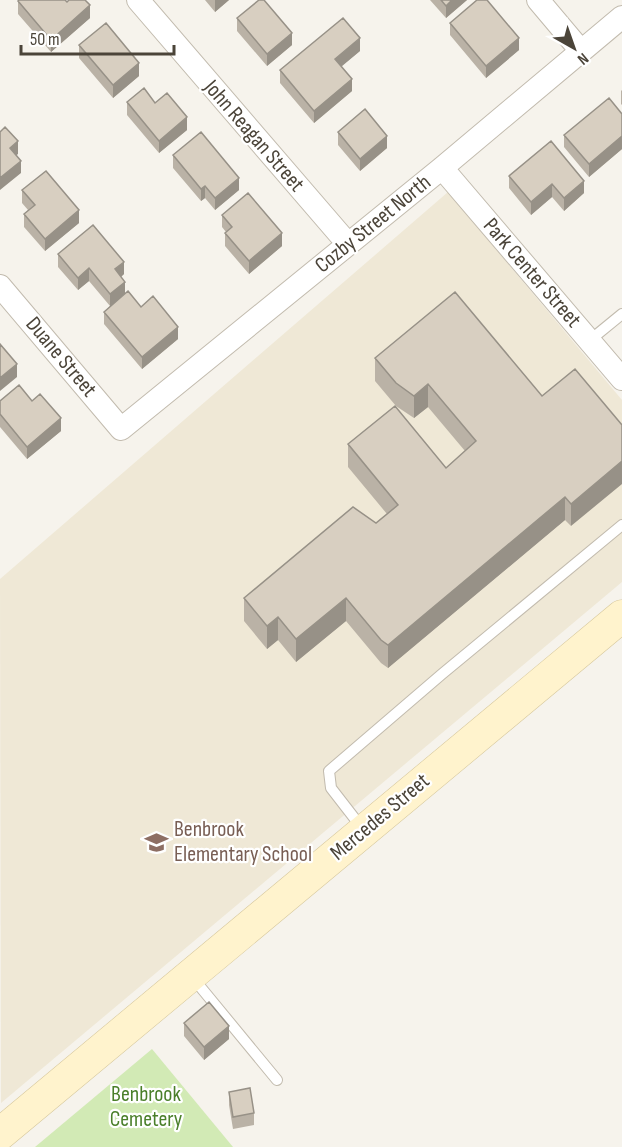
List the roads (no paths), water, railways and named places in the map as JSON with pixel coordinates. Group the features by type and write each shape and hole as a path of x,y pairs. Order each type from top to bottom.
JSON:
{"street":[{"name":"John Reagan Street","path":"138,0 348,244"},
{"path":"538,0 581,51"},
{"name":"Cozby Street North","path":"122,429 442,168 622,17"},
{"name":"Park Center Street","path":"442,168 622,379"},
{"name":"Duane Street","path":"0,286 122,429"},
{"name":"Mercedes Street","path":"0,1134 622,616"}],"lane":[{"path":"589,341 622,314"},
{"path":"364,831 330,788 330,771 622,525"},
{"path":"191,975 277,1080"}],"place":[{"name":"Benbrook Elementary School","path":"156,842"}],"park label":[{"name":"Benbrook Cemetery","path":"146,1106"}]}
